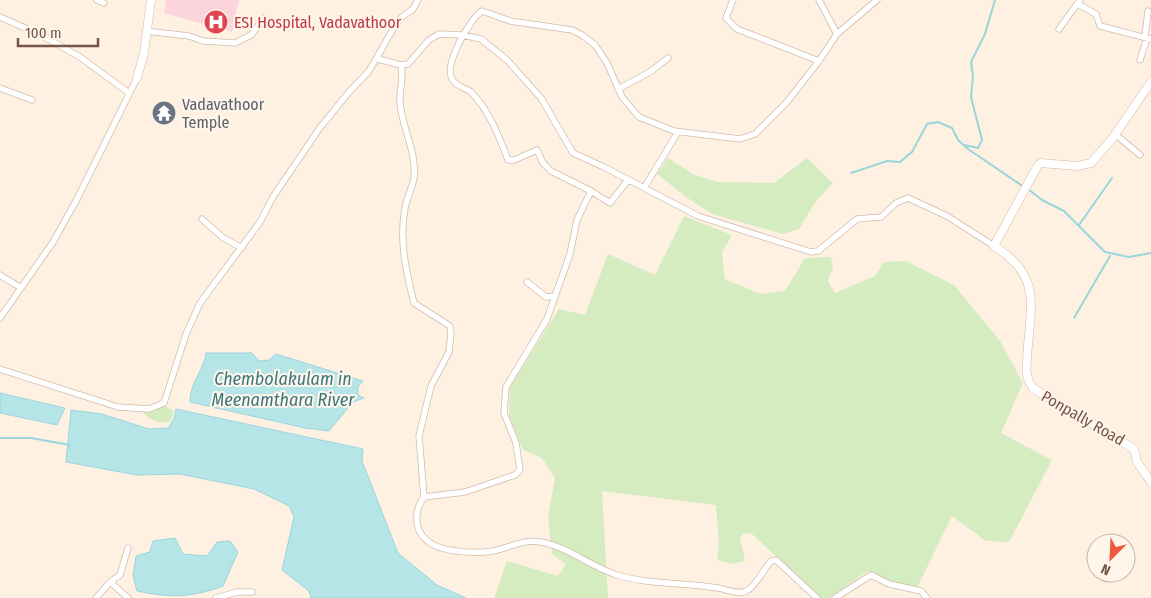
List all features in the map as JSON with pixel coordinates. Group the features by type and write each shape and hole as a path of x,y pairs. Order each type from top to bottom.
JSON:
{"main road":[{"path":"136,78 144,53 151,0"},
{"path":"994,246 1041,163 1077,166 1091,163 1116,134 1151,82"},
{"name":"Ponpally Road","path":"994,246 1010,255 1023,271 1028,282 1031,302 1026,367 1028,382 1034,389 1134,449 1137,462 1151,482"}],"street":[{"path":"97,0 104,3"},
{"path":"0,369 118,407 149,409 164,403 186,334 200,303 242,248 319,128 378,59 384,44 396,24 413,9 418,0"},
{"path":"733,0 726,18 737,29 819,61"},
{"path":"819,0 837,34"},
{"path":"628,180 610,203 591,190 551,172 543,163 536,150 514,160 508,160 486,112 470,91 455,83 451,77 451,65 462,35 470,22 482,11 510,21 572,30 594,45 606,62 622,97 639,117 663,128 678,132 740,139 750,136 787,102 837,34 877,0"},
{"path":"1059,29 1079,2 1096,14 1100,26 1148,38"},
{"path":"1140,60 1148,38 1148,11"},
{"path":"0,17 41,35 80,57 129,94"},
{"path":"146,31 189,36 203,41 235,43 251,35 264,18"},
{"path":"378,59 401,65 408,64 428,40 439,34 462,35 481,39 507,60 523,77 557,121 562,137 573,153 698,216 811,252 818,251 857,219 881,216 896,203 908,198 947,216 994,246"},
{"path":"618,89 650,72 668,58"},
{"path":"401,65 404,78 400,93 400,105 414,161 414,178 405,209 403,233 405,269 414,303 450,326 451,334 449,352 435,375 428,393 419,436 424,497 419,504 416,514 418,528 422,536 430,544 442,548 485,552 496,551 520,542 540,541 584,558 616,575 644,581 695,584 739,593 748,591 771,561 776,560 817,598"},
{"path":"0,318 53,242 76,201 136,78"},
{"path":"0,88 32,100"},
{"path":"644,188 678,132"},
{"path":"1116,134 1140,155"},
{"path":"424,497 465,492 515,475 520,470 516,443 504,413 506,387 543,328 570,254 577,220 591,190"},
{"path":"202,220 222,237 242,248"},
{"path":"0,275 21,288"},
{"path":"527,282 546,296 555,296"},
{"path":"96,598 110,582 120,575 128,548"},
{"path":"835,598 871,575 890,584 921,591 927,598"},
{"path":"110,582 128,598"},
{"path":"216,598 237,592 252,592"}],"shaded area":[{"name":"ESI Hospital, Vadavathoor","path":"166,0 239,0 232,32 164,13"}],"green space":[{"path":"668,158 694,175 718,182 774,183 807,158 833,183 816,201 799,229 783,234 712,214 686,197 657,174"},
{"path":"684,216 732,235 722,252 725,279 760,294 785,291 805,258 831,257 833,268 828,281 835,293 875,276 884,262 906,261 954,285 1000,341 1023,383 1001,433 1052,460 1009,542 986,541 952,516 915,592 868,571 829,598 820,598 752,534 745,533 740,537 745,561 731,564 717,560 719,544 716,505 602,491 608,598 494,598 507,561 558,576 566,564 552,554 548,517 555,478 542,458 523,450 509,416 510,387 559,309 585,315 608,254 655,275"},
{"path":"163,405 174,411 171,421 156,422 143,413 156,410"}],"water":[{"name":"Chembolakulam in Meenamthara River","path":"206,353 252,353 259,361 269,360 276,354 363,381 358,387 358,395 364,398 353,402 329,431 305,428 190,402 192,389"},
{"path":"0,393 65,408 57,425 0,413"},
{"path":"176,409 363,449 362,461 398,553 437,585 466,598 311,598 309,591 282,570 294,517 289,506 254,489 180,474 137,475 66,462 71,410 102,414 149,429 168,428 174,419"},
{"path":"175,538 183,554 207,556 217,542 230,541 238,552 223,586 201,593 180,596 137,591 133,576 136,556 150,552 153,541"}],"waterway":[{"path":"964,145 978,148 982,140 971,97 973,76 971,62 985,34 995,0"},
{"path":"851,173 887,161 900,162 912,152 927,124 938,122 952,128 958,140 968,149 1024,187"},
{"path":"1079,225 1112,178"},
{"path":"1028,189 1042,200 1064,211 1105,252 1129,257 1151,253"},
{"path":"1074,318 1110,256"},
{"path":"0,438 31,438 70,445"}],"place":[{"name":"ESI Hospital, Vadavathoor","path":"216,22"},
{"name":"Vadavathoor Temple","path":"164,113"}]}
